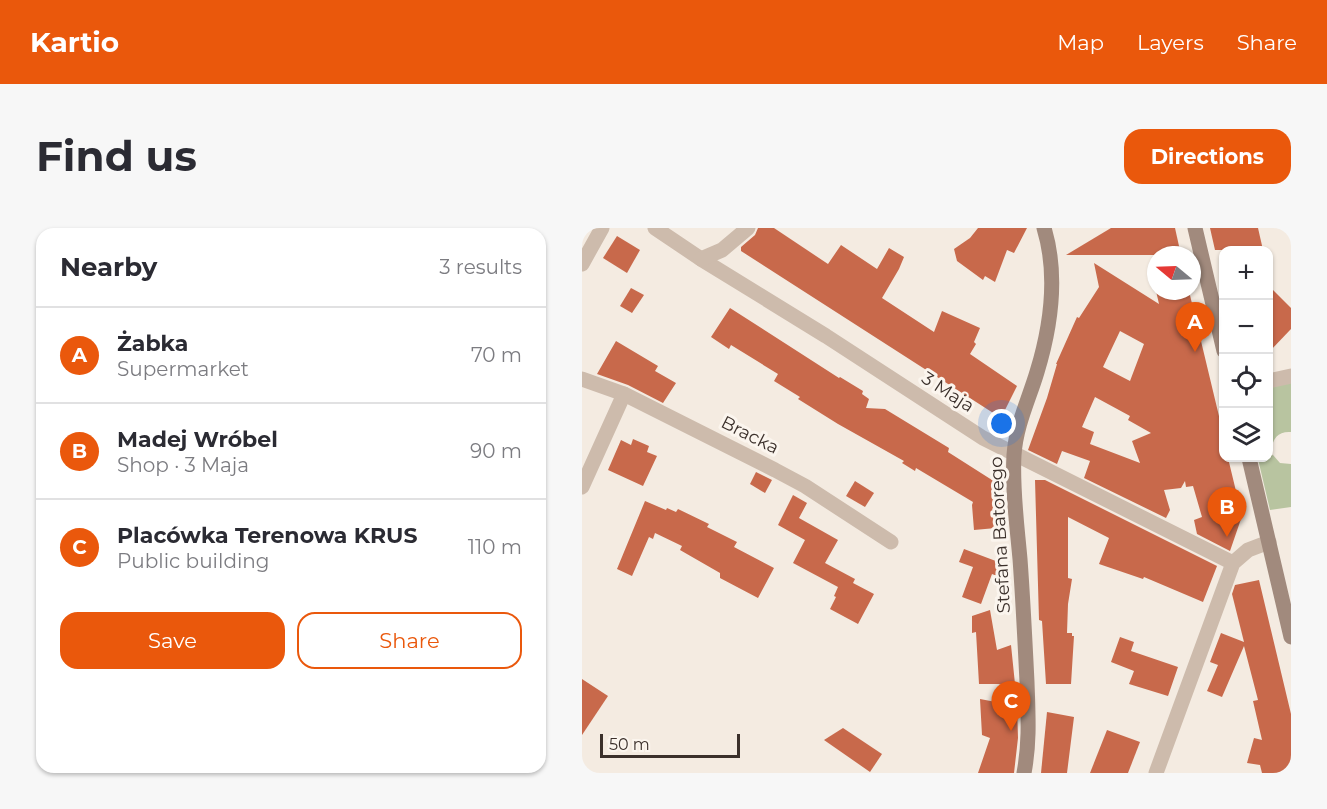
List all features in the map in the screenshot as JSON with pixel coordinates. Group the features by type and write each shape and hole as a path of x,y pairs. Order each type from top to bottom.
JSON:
{"street":[{"path":"582,264 602,228"},
{"name":"3 Maja","path":"656,228 700,259 826,336 983,438 1233,563"},
{"path":"700,259 722,250 748,228"},
{"name":"Stefana Batorego","path":"1024,773 1030,731 1014,454 1019,423 1038,370 1046,337 1052,272 1044,228"},
{"path":"1195,228 1219,330"},
{"path":"1273,380 1291,376"},
{"name":"Bracka","path":"582,379 624,394 775,470 891,542"},
{"path":"582,487 624,394"},
{"path":"1250,462 1291,637"},
{"path":"1156,773 1233,563 1248,550 1269,542"}],"green space":[{"path":"1291,377 1291,432 1277,436 1273,442 1273,408 1273,381"},
{"path":"1273,455 1280,463 1291,464 1291,507 1270,510 1259,462 1273,462"}],"building":[{"path":"758,228 774,228 828,264 841,245 877,269 889,248 904,257 882,298 934,332 942,311 980,328 974,342 976,344 970,354 1017,386 1001,418 741,251 741,247 755,235"},
{"path":"978,228 1027,228 1014,253 1007,250 995,282 985,276 983,280 957,261 954,249 970,238"},
{"path":"1111,228 1175,228 1179,246 1147,246 1147,255 1066,255"},
{"path":"1210,228 1258,228 1262,246 1219,246 1219,250 1215,250"},
{"path":"617,236 640,250 627,273 603,258"},
{"path":"1094,263 1147,296 1147,300 1159,304 1158,300 1191,300 1219,416 1219,462 1229,462 1242,516 1230,551 1197,534 1194,520 1202,517 1193,486 1186,487 1185,481 1181,488 1164,490 1170,510 1166,518 1084,478 1090,461 1062,451 1057,464 1028,450 1047,398 1056,364 1077,317 1079,318 1099,287","holes":["1120,331 1144,344 1130,381 1103,367","1095,397 1130,416 1128,420 1151,433 1132,441 1140,463 1090,444 1094,432 1082,427"]},
{"path":"631,288 644,295 632,313 620,306"},
{"path":"1273,290 1291,308 1291,329 1273,348"},
{"path":"730,308 863,391 862,394 869,399 866,408 885,409 949,448 948,452 1003,487 1007,527 974,530 973,502 916,468 915,471 902,463 904,461 798,399 800,397 774,381 778,374 731,345 729,349 711,337"},
{"path":"616,341 658,366 655,371 676,383 663,403 628,385 597,374"},
{"path":"633,439 649,446 647,452 657,456 643,486 608,470 621,440 631,445"},
{"path":"756,472 772,480 765,493 750,484"},
{"path":"1035,480 1045,480 1217,566 1203,602 1144,577 1143,579 1099,564 1109,538 1068,517 1068,578 1072,579 1067,633 1072,633 1074,636 1071,684 1046,684 1042,621 1039,620"},
{"path":"855,481 874,493 865,507 846,496"},
{"path":"793,495 807,503 799,518 838,540 825,563 855,579 853,583 874,594 858,624 830,609 838,587 793,563 805,540 778,525"},
{"path":"645,501 666,510 667,508 676,512 678,509 709,524 707,527 737,542 734,547 774,568 758,598 720,578 720,573 680,550 682,546 655,533 653,539 649,537 632,576 617,569"},
{"path":"964,549 1009,566 1005,579 992,574 981,604 962,597 973,567 959,562"},
{"path":"1259,580 1291,714 1291,773 1262,773 1260,765 1247,763 1254,738 1262,740 1253,701 1258,700 1244,646 1222,697 1207,691 1218,665 1210,662 1221,633 1244,642 1232,594 1235,585"},
{"path":"990,610 997,650 1011,645 1015,684 979,684 976,632 972,633 972,616"},
{"path":"1120,637 1134,642 1131,651 1178,667 1168,696 1129,684 1134,671 1111,662"},
{"path":"582,679 608,696 582,735"},
{"path":"980,699 1017,706 1018,738 1014,773 978,773 990,738 982,735"},
{"path":"1047,712 1074,717 1067,773 1041,773"},
{"path":"843,728 882,754 870,772 824,740"},
{"path":"1107,730 1140,742 1128,773 1090,773"}],"place":[{"name":"Żabka","path":"1195,352"},
{"name":"Madej Wróbel","path":"1227,537"},
{"name":"Placówka Terenowa KRUS","path":"1011,731"}]}
